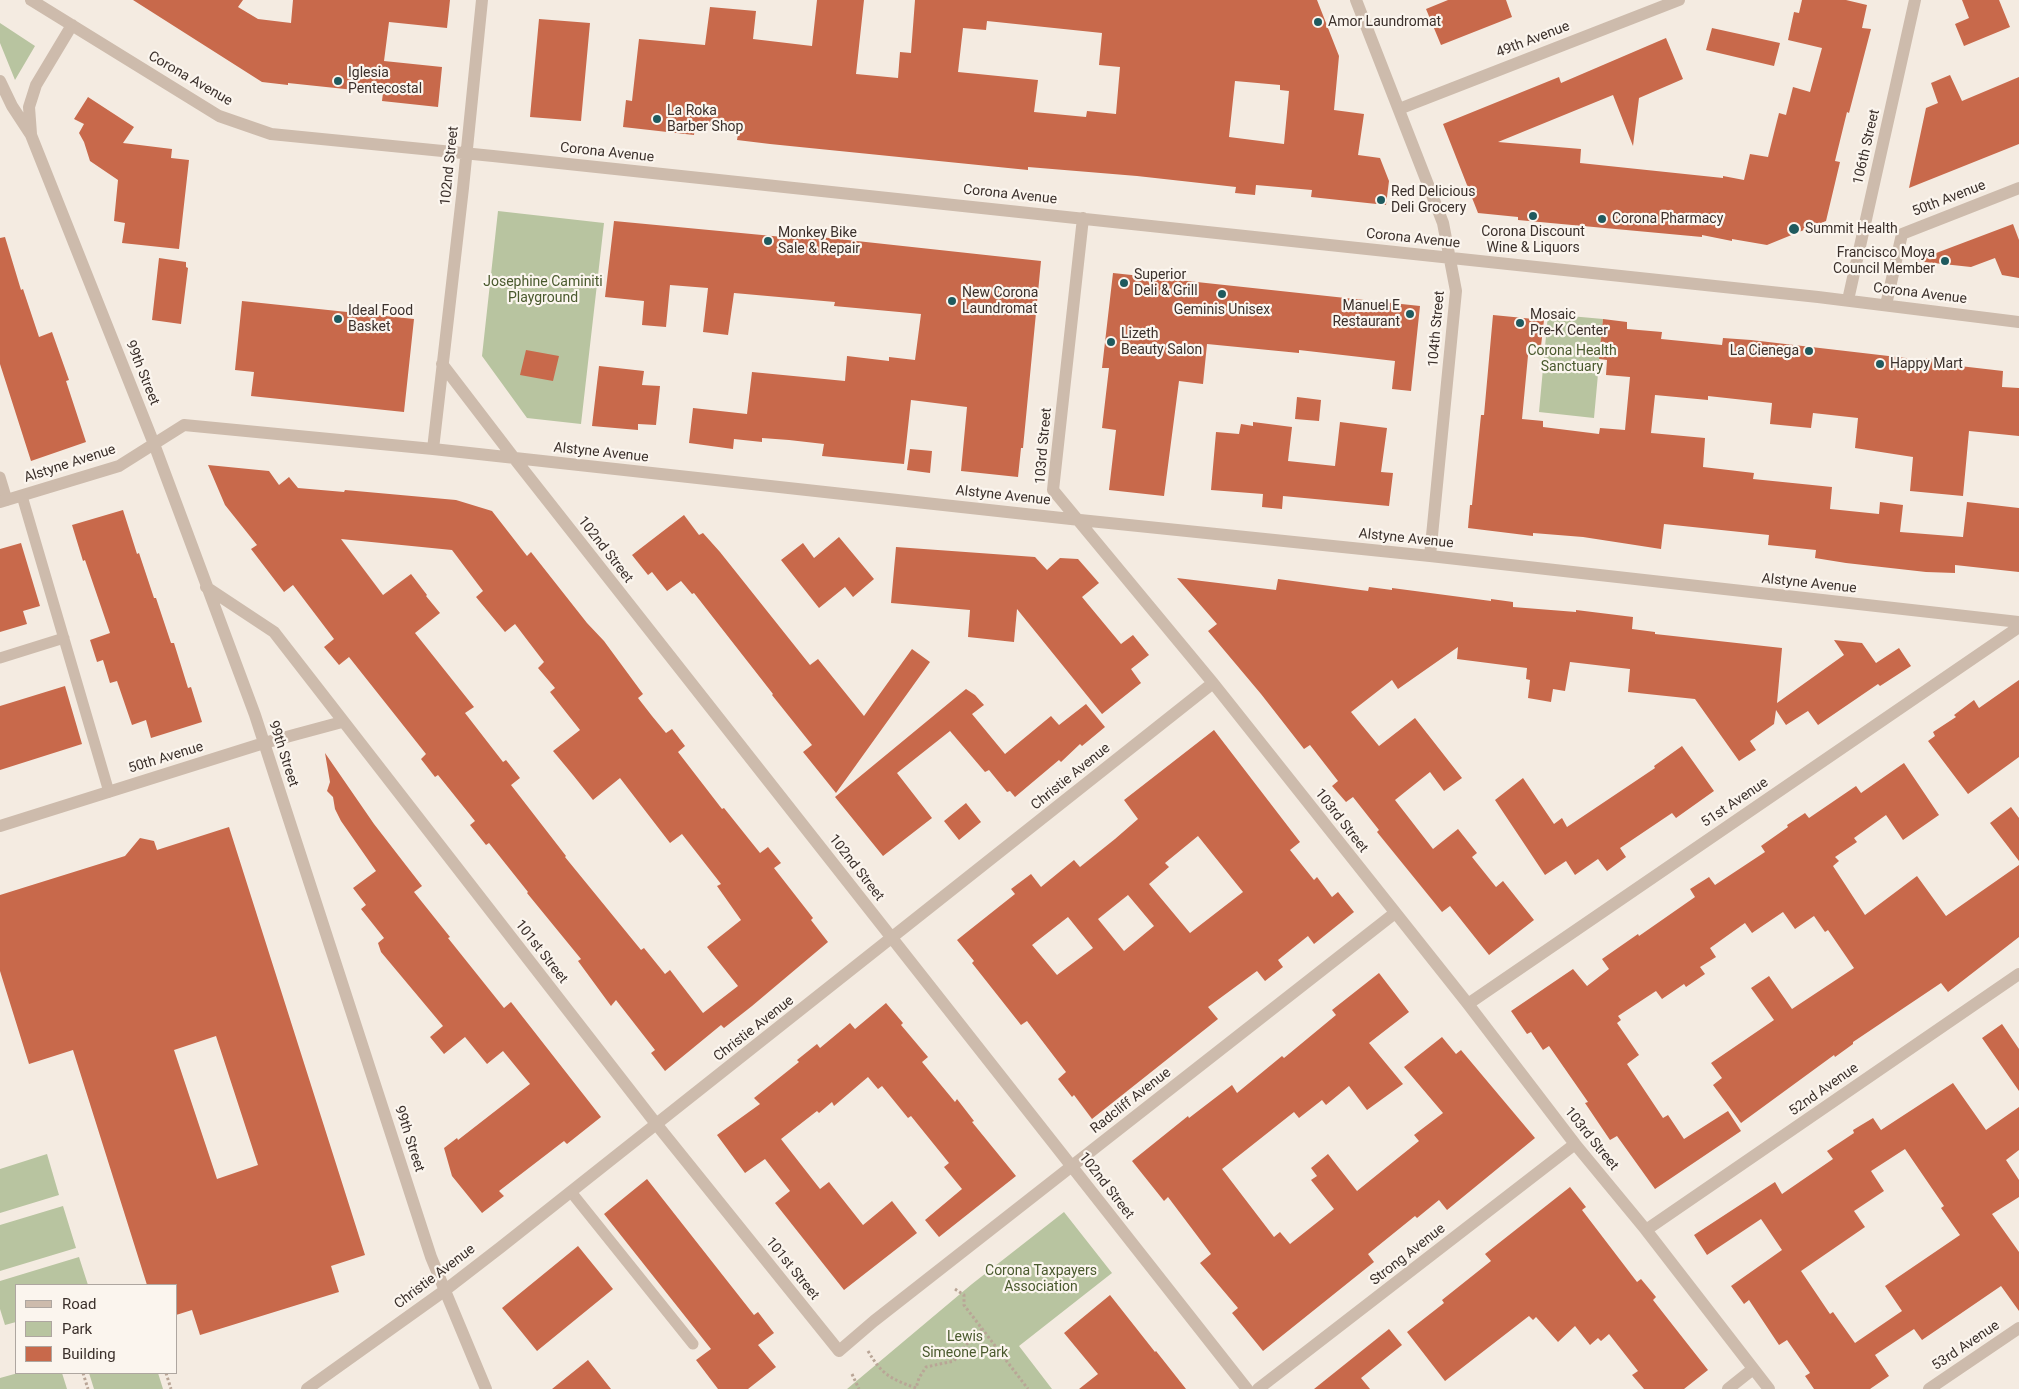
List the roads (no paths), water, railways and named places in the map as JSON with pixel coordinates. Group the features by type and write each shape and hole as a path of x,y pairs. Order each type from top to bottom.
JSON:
{"street":[{"name":"Corona Avenue","path":"31,0 219,116 271,134 1450,257 1886,304 2019,322"},
{"name":"102nd Street","path":"433,449 482,0"},
{"name":"104th Street","path":"1356,0 1443,223 1456,292 1430,556"},
{"name":"49th Avenue","path":"1399,109 1679,0"},
{"name":"106th Street","path":"1848,300 1915,0"},
{"name":"99th Street","path":"31,135 29,107 36,85 72,25"},
{"name":"99th Street","path":"0,81 12,106 31,135 154,444 264,743 425,1238 444,1291 486,1389"},
{"name":"50th Avenue","path":"1886,304 1902,234 2019,188"},
{"name":"103rd Street","path":"1083,218 1053,490 1080,520 1213,683 1468,1004 1575,1144 1646,1230 1769,1389"},
{"name":"102nd Street","path":"442,364 1247,1389"},
{"name":"Alstyne Avenue","path":"4,501 118,466 184,425 433,449 1080,520 1430,556 2019,622"},
{"name":"101st Street","path":"206,587 274,632 342,722 657,1125 839,1351"},
{"name":"51st Avenue","path":"1468,1004 2019,627"},
{"name":"Christie Avenue","path":"307,1389 444,1291 657,1125 1213,683"},
{"name":"50th Avenue","path":"0,826 264,743 342,722"},
{"name":"Radcliff Avenue","path":"839,1351 1395,913"},
{"name":"52nd Avenue","path":"1646,1230 2019,974"},
{"name":"Strong Avenue","path":"1258,1389 1575,1144"},
{"name":"53rd Avenue","path":"1929,1389 2019,1328"},
{"path":"1728,1389 1753,1369"}],"lane":[{"path":"0,477 4,501"},
{"path":"22,496 109,792"},
{"path":"0,658 64,638"},
{"path":"571,1192 692,1344"}],"place":[{"name":"Amor Laundromat","path":"1318,22"},
{"name":"Iglesia Pentecostal","path":"338,81"},
{"name":"La Roka Barber Shop","path":"657,119"},
{"name":"Red Delicious Deli Grocery","path":"1381,200"},
{"name":"Corona Discount Wine & Liquors","path":"1533,216"},
{"name":"Corona Pharmacy","path":"1602,219"},
{"name":"Summit Health","path":"1794,229"},
{"name":"Monkey Bike Sale & Repair","path":"768,241"},
{"name":"Francisco Moya Council Member","path":"1945,261"},
{"name":"Superior Deli & Grill","path":"1124,283"},
{"name":"Geminis Unisex","path":"1222,294"},
{"name":"New Corona Laundromat","path":"952,301"},
{"name":"Manuel E Restaurant","path":"1410,314"},
{"name":"Ideal Food Basket","path":"338,319"},
{"name":"Mosaic Pre-K Center","path":"1520,323"},
{"name":"Lizeth Beauty Salon","path":"1111,342"},
{"name":"La Cienega","path":"1809,351"},
{"name":"Happy Mart","path":"1880,364"}],"park label":[{"name":"Josephine Caminiti Playground","path":"543,290"},
{"name":"Corona Health Sanctuary","path":"1572,360"},
{"name":"Corona Taxpayers Association","path":"1041,1279"},
{"name":"Lewis Simeone Park","path":"965,1345"}]}
